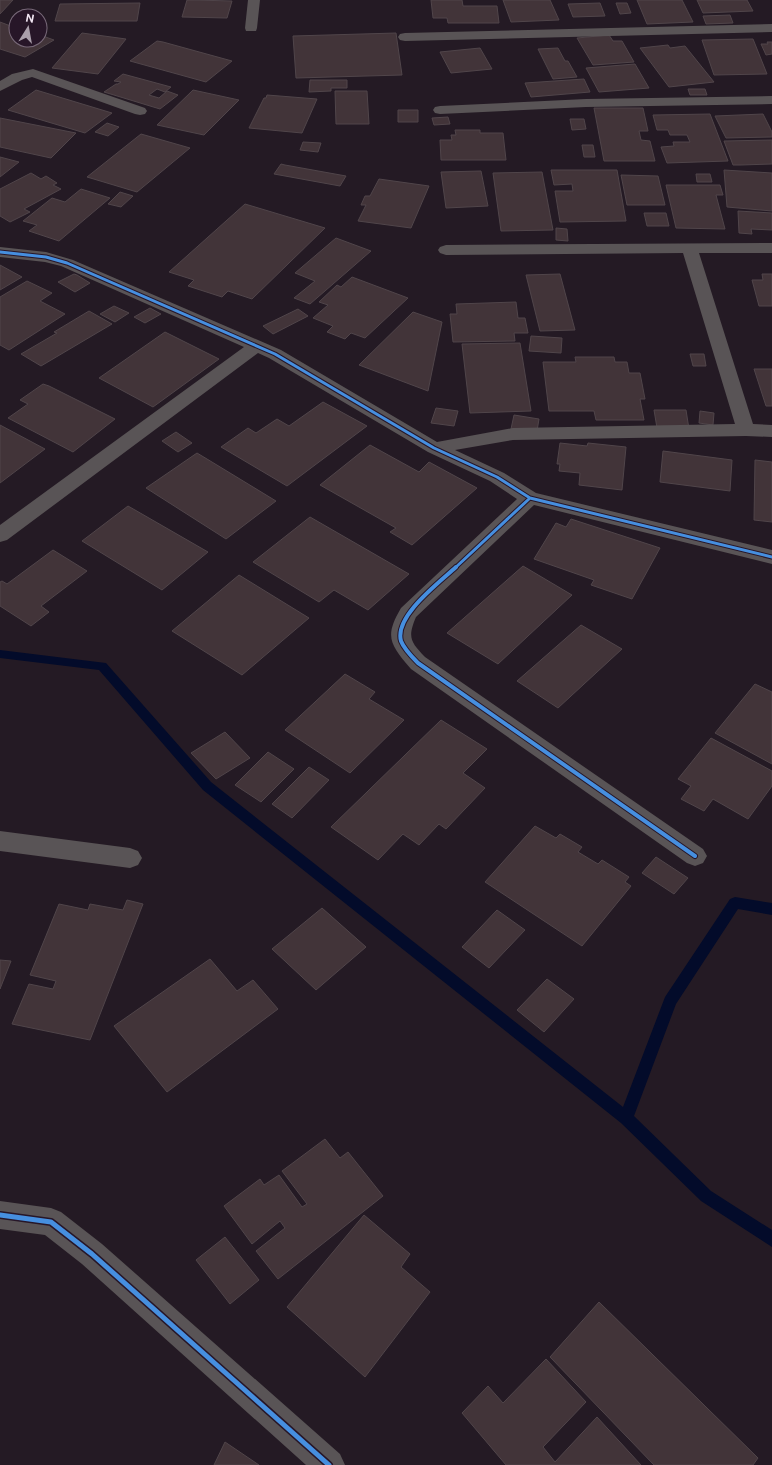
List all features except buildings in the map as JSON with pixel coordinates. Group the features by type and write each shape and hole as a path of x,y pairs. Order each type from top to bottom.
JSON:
{"street":[{"path":"251,28 254,0"},
{"path":"405,37 772,28"},
{"path":"0,86 18,77 33,73 140,111"},
{"path":"440,110 586,103 772,100"},
{"path":"446,250 772,248"},
{"path":"690,249 746,430"},
{"path":"0,252 46,257 67,263 275,354 434,448 497,477 530,498 772,557"},
{"path":"0,535 256,346"},
{"path":"434,448 513,434 746,430 772,431"},
{"path":"530,498 408,613 400,630 402,644 418,663 695,856"},
{"path":"0,841 130,858"},
{"path":"0,1215 51,1222 92,1254 329,1465"}],"waterway":[{"path":"0,654 102,666 207,786 626,1118"},
{"path":"626,1118 670,1001 735,903 772,909"},
{"path":"626,1118 706,1196 772,1239"}],"cycle path":[{"path":"0,252 46,257 67,263 275,354 434,448 497,477 530,498 772,557"},
{"path":"530,498 408,613 400,635 403,645 418,663 695,856"},
{"path":"0,1215 51,1222 92,1254 329,1465"}]}
